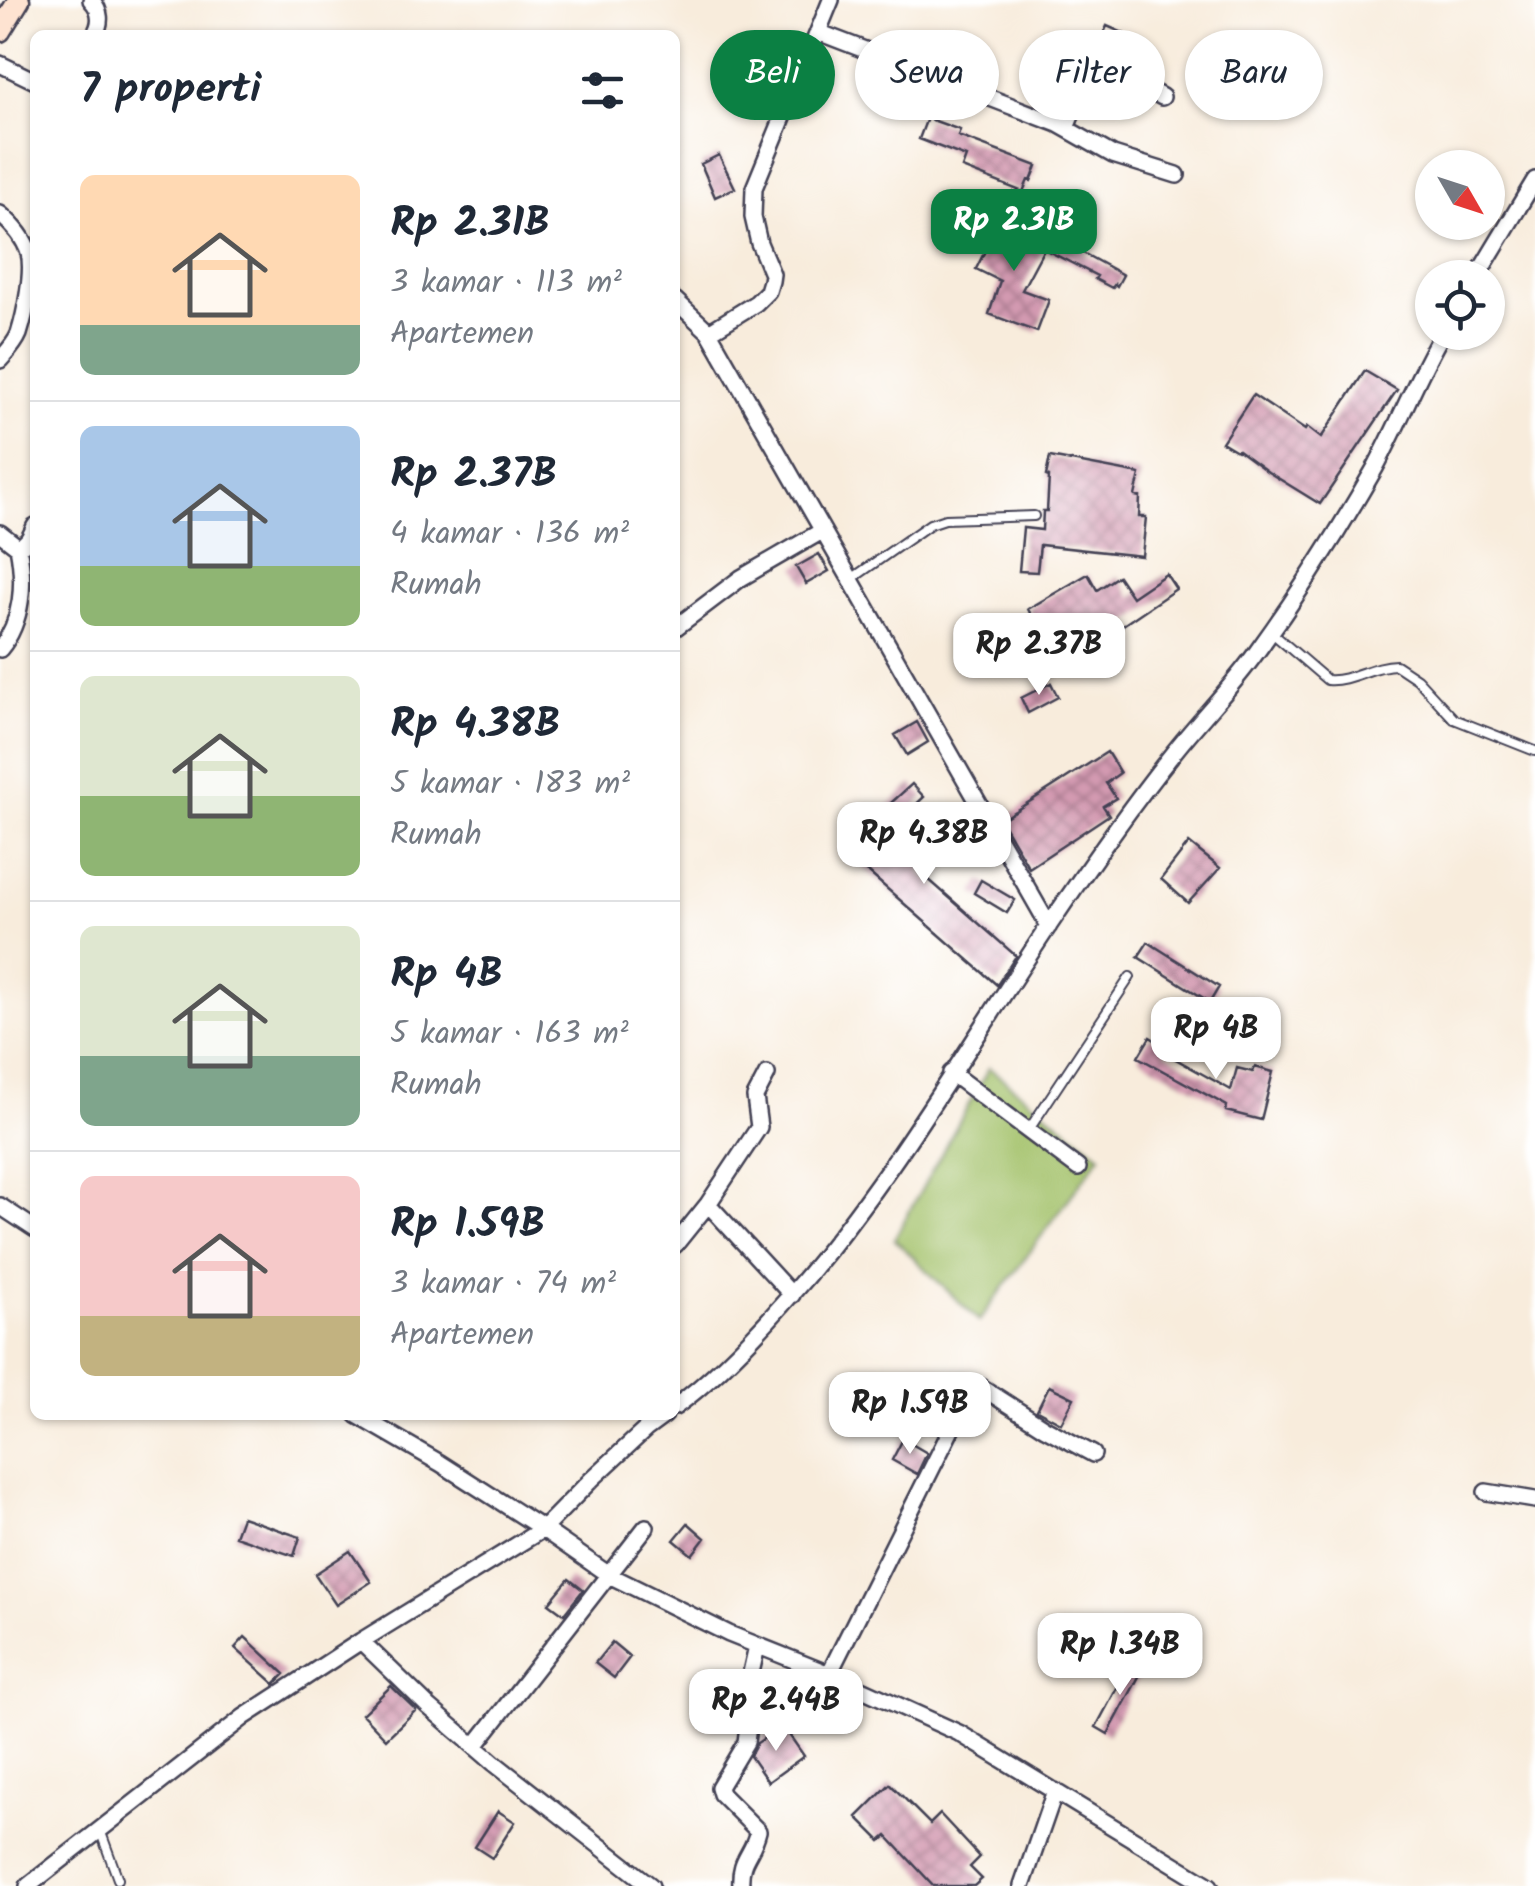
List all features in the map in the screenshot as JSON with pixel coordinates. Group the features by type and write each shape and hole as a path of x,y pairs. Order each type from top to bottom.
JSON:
{"street":[{"path":"0,31 19,0"},
{"path":"91,0 99,13 96,30"},
{"path":"819,30 831,0"},
{"path":"835,39 1066,128 1113,156 1177,175"},
{"path":"0,64 30,79"},
{"path":"708,332 756,303 768,291 772,274 754,217 754,188 782,120"},
{"path":"1066,128 1069,120"},
{"path":"1487,260 1535,180"},
{"path":"0,214 18,231 30,264 19,333 0,360"},
{"path":"680,305 708,332 1049,926"},
{"path":"680,1403 735,1354 792,1295 863,1208 1120,823 1255,655 1311,571 1375,467 1434,350"},
{"path":"680,624 741,578 822,530"},
{"path":"0,534 18,546 24,546 30,538"},
{"path":"0,649 16,624 20,605 22,565 18,546"},
{"path":"952,1073 1078,1168"},
{"path":"680,1239 759,1127 755,1097 767,1074"},
{"path":"708,1204 792,1295"},
{"path":"0,1206 30,1226"},
{"path":"829,1674 971,1390 981,1388 1093,1454"},
{"path":"366,1420 544,1529 608,1575 757,1646 959,1732 1210,1886"},
{"path":"28,1886 244,1717 544,1529 644,1422"},
{"path":"1486,1492 1535,1500"},
{"path":"475,1746 646,1527"},
{"path":"361,1642 475,1746 650,1886"},
{"path":"742,1886 741,1868 758,1831 721,1794 719,1787 746,1742 746,1695 757,1646"},
{"path":"1022,1886 1055,1791"}],"lane":[{"path":"850,580 930,524 945,519 1034,516"},
{"path":"1270,632 1327,680 1340,681 1370,668 1396,665 1417,679 1454,719 1535,751"},
{"path":"1028,1131 1130,977"},
{"path":"100,1830 118,1878"}],"green space":[{"path":"989,1068 1101,1155 979,1321 894,1239"}],"building":[{"path":"926,120 932,120 960,130 958,136 1037,166 1023,192 962,168 966,157 919,139"},
{"path":"719,155 735,188 715,197 701,164"},
{"path":"1006,209 1019,215 1013,228 1046,245 1022,290 1049,300 1037,332 989,314 1000,281 976,269"},
{"path":"1058,227 1088,242 1083,253 1123,275 1117,286 1112,288 1046,250"},
{"path":"1365,371 1397,390 1320,504 1222,442 1253,395 1321,438"},
{"path":"1050,457 1140,474 1135,496 1140,497 1139,517 1146,517 1142,556 1040,545 1037,572 1019,571 1023,528 1042,530"},
{"path":"819,554 829,571 806,584 796,567"},
{"path":"1088,574 1097,590 1118,576 1132,597 1166,574 1176,589 1073,659 1058,637 1051,642 1028,609"},
{"path":"1051,683 1058,697 1028,713 1021,698"},
{"path":"917,722 928,742 907,755 895,735"},
{"path":"1107,752 1120,773 1106,783 1116,798 1103,806 1109,815 1029,868 1001,820"},
{"path":"912,784 924,797 893,826 930,856 919,871 1016,956 997,985 844,851 863,828"},
{"path":"1189,843 1220,868 1188,903 1161,879"},
{"path":"981,880 1015,900 1007,913 974,893"},
{"path":"1148,942 1219,987 1210,1002 1138,957"},
{"path":"1150,1037 1168,1048 1165,1053 1231,1090 1237,1068 1273,1072 1261,1120 1226,1111 1227,1106 1138,1057"},
{"path":"914,1381 946,1392 940,1408 908,1397"},
{"path":"1049,1386 1074,1398 1061,1423 1037,1410"},
{"path":"903,1439 927,1453 917,1474 892,1460"},
{"path":"242,1517 300,1537 294,1556 235,1536"},
{"path":"688,1523 705,1538 692,1555 674,1540"},
{"path":"350,1551 371,1582 336,1605 315,1574"},
{"path":"569,1579 583,1590 564,1614 549,1603"},
{"path":"245,1637 285,1674 275,1684 235,1648"},
{"path":"612,1642 630,1657 614,1678 595,1663"},
{"path":"1131,1662 1143,1669 1108,1734 1096,1727"},
{"path":"391,1686 416,1710 386,1739 362,1714"},
{"path":"783,1726 804,1756 768,1782 750,1756 757,1743"},
{"path":"890,1784 930,1824 940,1814 980,1857 970,1867 982,1879 974,1886 934,1886 887,1836 881,1841 857,1817"},
{"path":"498,1811 515,1822 492,1858 475,1847"}]}
